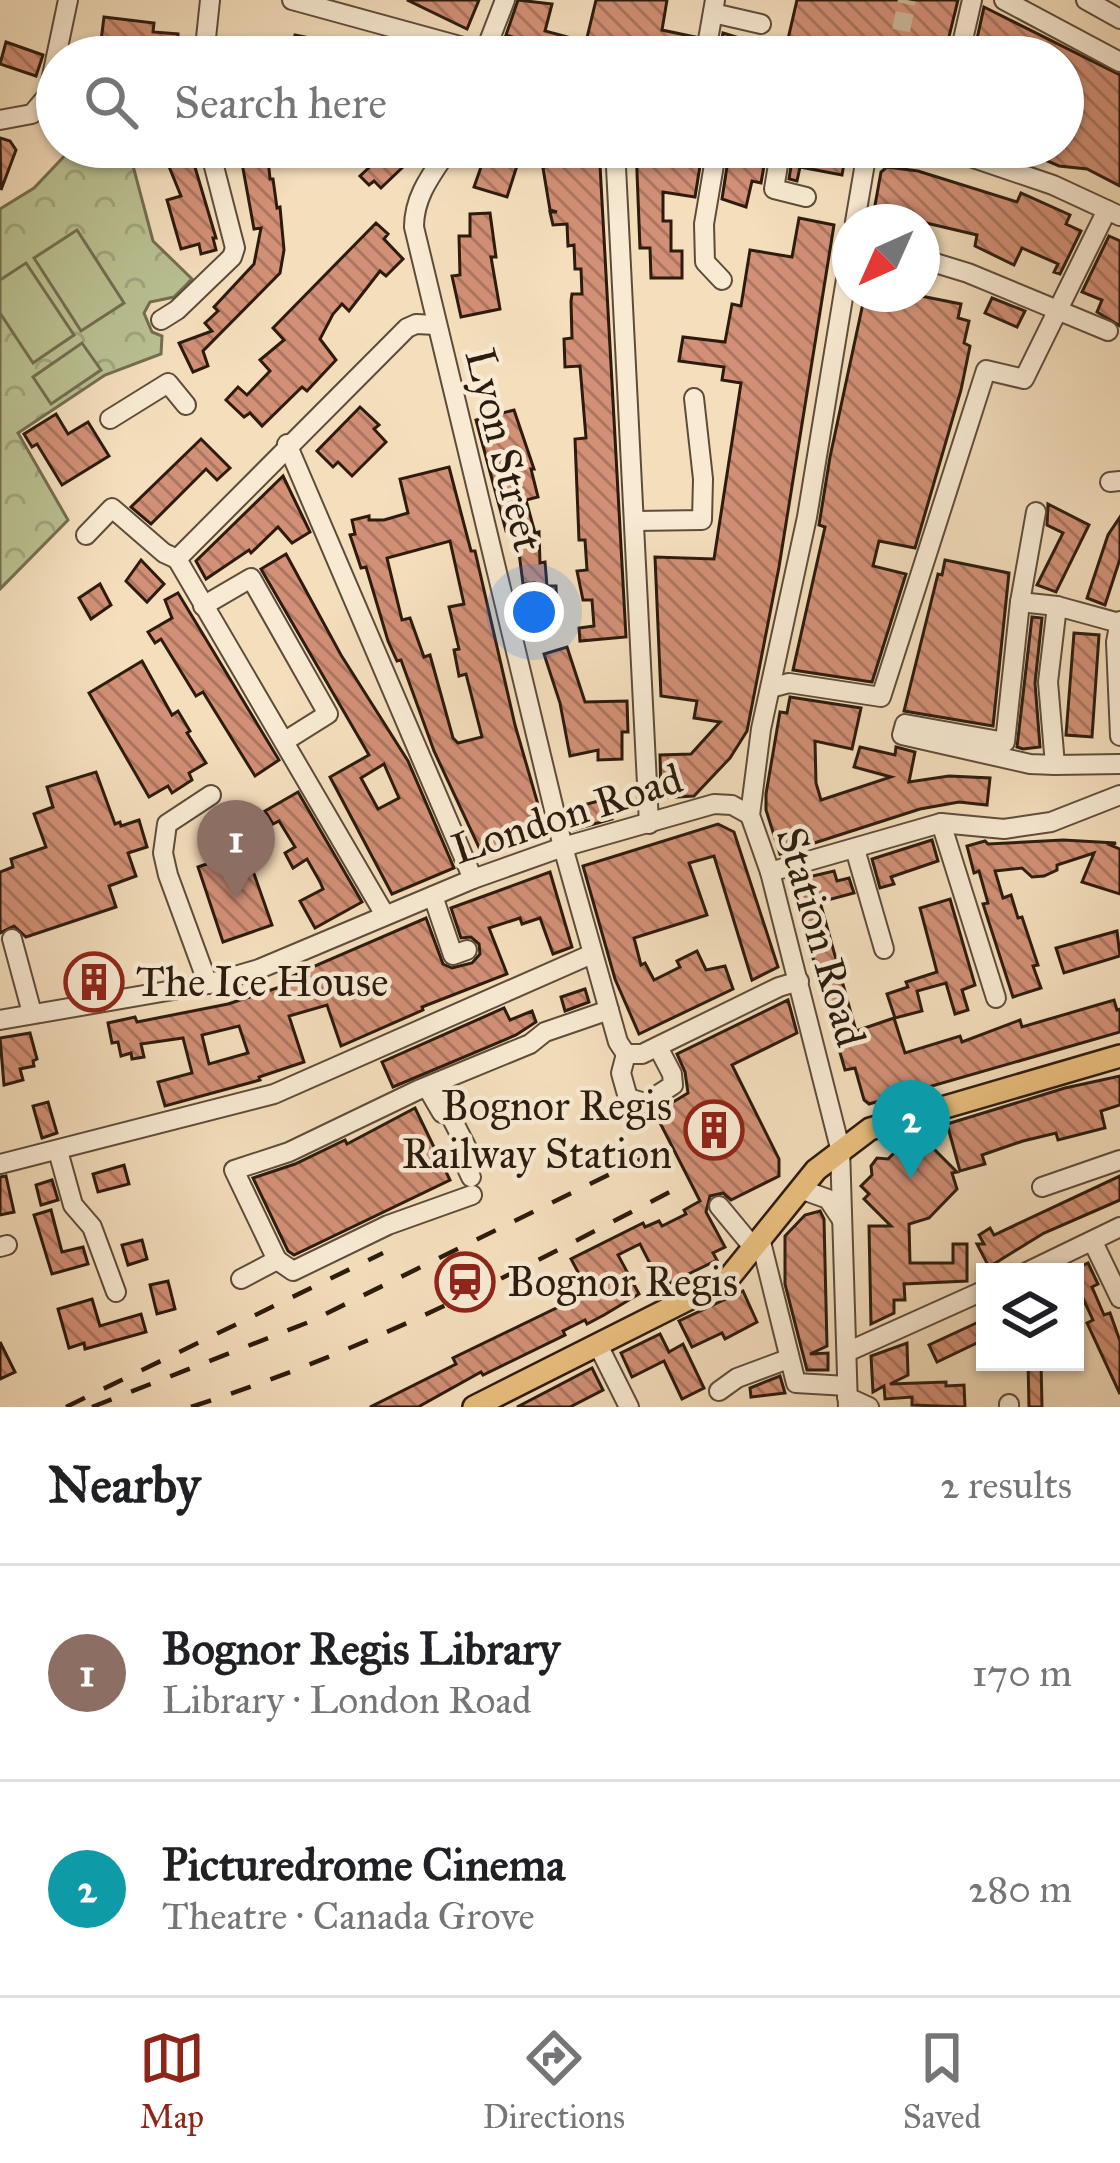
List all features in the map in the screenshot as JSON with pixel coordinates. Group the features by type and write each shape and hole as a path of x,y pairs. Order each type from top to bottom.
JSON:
{"main road":[{"path":"474,1407 728,1279 800,1189 840,1148 870,1129 1120,1056"}],"street":[{"path":"60,36 68,0"},
{"path":"206,36 210,0"},
{"path":"292,0 422,36"},
{"path":"495,36 505,0"},
{"path":"964,36 972,0"},
{"path":"1004,0 1073,36"},
{"path":"1031,13 1048,0"},
{"path":"1086,0 1120,19"},
{"path":"709,36 714,6 761,24"},
{"path":"1084,42 1120,62"},
{"path":"0,120 32,114 36,109"},
{"path":"161,320 178,310 232,257 235,248 214,168"},
{"name":"Lyon Street","path":"435,168 423,184 414,212 436,326 563,847 617,1042 626,1054"},
{"path":"616,168 649,824"},
{"path":"713,168 704,224 705,262 722,280"},
{"path":"778,168 774,189 806,197"},
{"path":"858,204 864,168"},
{"path":"773,687 789,683 880,697 986,370 1024,379 1113,213 1003,168"},
{"path":"940,266 1108,331"},
{"name":"London Road","path":"0,1019 208,984 259,970 473,879 563,847 714,804 731,805 750,815 761,729 807,517 841,312"},
{"path":"177,559 407,328 436,326"},
{"path":"110,419 168,383 186,405"},
{"path":"635,521 702,520 703,479 694,398"},
{"path":"287,444 473,879"},
{"path":"86,535 112,508 177,559 385,915"},
{"path":"1036,512 1020,602 1005,742 905,724 902,734 1030,764 1120,764"},
{"path":"203,606 251,578 328,714 285,741"},
{"path":"1020,602 1120,622 1120,736"},
{"path":"1055,765 1048,682 1057,606"},
{"path":"208,984 163,853 167,824 211,795"},
{"path":"770,872 941,823 1004,829 1051,822 1120,795"},
{"name":"Station Road","path":"750,815 800,982 840,1148 847,1397"},
{"path":"941,823 996,998"},
{"path":"855,850 884,949"},
{"path":"433,896 453,955 467,950"},
{"path":"12,939 32,1013"},
{"path":"0,1164 274,1094 592,954"},
{"path":"658,1047 673,1085 645,1103 628,1098 621,1073 626,1054 642,1054 779,987 800,982"},
{"path":"428,1089 442,1113 450,1115 472,1160 464,1164 471,1186 293,1271 277,1260 234,1170 289,1152 428,1089 530,1044 545,1032 609,1010"},
{"path":"58,1151 73,1204 92,1226 116,1292"},
{"path":"1042,1187 1120,1160"},
{"path":"800,1189 828,1199 842,1220"},
{"path":"718,1206 757,1243 796,1383 869,1407"},
{"path":"1047,1263 1120,1227"},
{"path":"1094,1242 1120,1298"},
{"path":"241,1279 277,1260"},
{"path":"847,1352 976,1295"},
{"path":"598,1346 629,1407"},
{"path":"719,1391 737,1378 788,1359"}],"green space":[{"path":"53,168 134,168 153,241 192,279 174,297 150,302 144,313 152,332 162,336 161,354 105,375 18,433 68,520 0,589 0,209 34,188"},
{"path":"77,230 124,303 81,331 34,258"},
{"path":"26,263 74,335 33,363 0,313 0,280"},
{"path":"82,343 101,370 51,404 33,377"}],"building":[{"path":"407,0 479,0 467,29"},
{"path":"518,0 552,4 545,31 564,36 509,36"},
{"path":"596,0 667,0 662,30 690,36 587,36"},
{"path":"797,0 958,0 949,36 789,36"},
{"path":"984,7 1042,36 978,36"},
{"path":"104,17 154,23 153,32 178,34 178,36 102,36"},
{"path":"6,42 36,53 36,76 0,64"},
{"path":"1084,57 1120,75 1120,186 1078,168 1084,168"},
{"path":"0,138 16,150 1,190"},
{"path":"170,168 195,168 216,250 201,254 199,244 181,249 167,200 181,196"},
{"path":"243,168 269,168 280,207 284,250 280,273 203,351 208,366 193,372 179,343 212,331 205,323 218,311 214,307 254,264 261,228 254,229"},
{"path":"369,168 402,168 381,188 360,176"},
{"path":"481,168 516,168 507,197 474,187"},
{"path":"543,168 600,168 626,637 580,641 579,628 594,626 592,600 583,600 577,571 587,570 585,540 579,540 575,439 586,438 580,366 565,367 564,339 572,338 571,301 572,294 582,294 581,269 575,269 567,224 553,225 550,212 557,212 550,210"},
{"path":"637,168 700,168 695,197 663,192 663,221 671,221 671,251 682,251 682,278 651,278 650,248 640,248"},
{"path":"727,168 764,168 761,183 752,181 746,207 722,199"},
{"path":"791,168 800,168 797,181 789,179"},
{"path":"805,168 843,168 842,175"},
{"path":"886,168 918,171 1017,202 1021,193 1070,215 1066,224 1081,231 1060,274 1054,272 1058,264 1022,248 1014,265 975,246 977,235 940,226 940,204 875,204"},
{"path":"490,213 500,309 461,317 452,276 460,275 459,236 470,236 470,214"},
{"path":"799,218 832,225 779,567 747,731 730,758 694,796 661,798 660,755 691,754 720,722 694,718 697,701 661,696 655,557 714,559 741,383 722,380 724,367 679,361 683,337 725,342 732,304 741,306 750,250 792,257"},
{"path":"376,223 403,259 386,276 380,271 349,311 342,304 333,314 320,339 336,360 307,391 302,387 262,426 250,413 244,417 226,400 238,387 247,395 270,371 260,360 284,340 273,328"},
{"path":"1109,236 1120,241 1120,326 1097,312 1102,300 1082,292"},
{"path":"992,298 1025,311 1017,327 985,313"},
{"path":"940,300 961,304 958,318 969,321 964,343 970,346 915,548 879,541 873,566 906,574 872,682 793,670 825,527 819,525 861,312 940,312"},
{"path":"360,407 379,425 374,429 386,442 352,476 338,462 333,467 317,451"},
{"path":"514,410 534,469 538,497 526,500 535,533 539,532 547,586 556,586 557,613 535,613 534,583 523,584 516,529 506,531 476,420"},
{"path":"56,414 68,434 88,422 109,456 62,485 37,444 32,447 24,434"},
{"path":"201,439 230,468 217,480 206,469 151,524 131,507"},
{"path":"449,467 546,832 483,856 434,751 401,660 397,661 388,641 366,567 361,568 350,535 355,534 352,520 369,516 369,520 384,520 408,513 400,479","holes":["450,541 464,604 449,607 459,649 454,650 459,676 466,674 482,737 458,743 430,655 424,657 410,618 402,620 387,558"]},
{"path":"283,476 310,532 292,543 278,527 251,553 206,579 196,561"},
{"path":"1048,504 1089,525 1056,592 1037,585 1063,533 1047,525"},
{"path":"1120,517 1120,559 1105,605 1087,598 1108,535"},
{"path":"286,554 341,655 408,761 454,868 392,894 330,777 369,755 261,569","holes":["384,764 399,798 378,809 361,778"]},
{"path":"141,560 164,584 147,602 126,581"},
{"path":"945,560 1009,573 993,726 904,711"},
{"path":"100,584 111,605 91,619 79,598"},
{"path":"178,593 279,760 255,776 203,692 196,696 161,639 155,643 148,632 172,618 165,600"},
{"path":"1032,617 1042,618 1035,683 1040,747 1023,749 1017,747"},
{"path":"1074,633 1099,635 1092,737 1066,735"},
{"path":"567,647 585,702 627,701 628,732 622,732 622,759 598,760 598,750 570,756 544,654"},
{"path":"142,661 172,715 178,711 206,763 189,773 192,780 172,793 168,786 149,797 89,693"},
{"path":"790,697 861,708 852,749 815,741 821,800 891,777 854,767 860,747 895,755 896,747 915,752 909,782 949,776 990,778 987,805 959,802 920,809 780,854 766,810 766,794 780,712 787,713"},
{"path":"96,772 115,824 139,820 147,847 128,853 136,876 109,886 116,907 26,937 14,926 0,933 0,872 13,867 11,859 46,847 34,814 53,807 47,787"},
{"path":"298,792 362,902 315,928 300,901 323,889 307,859 293,868 285,853 295,847 279,821 273,824 265,811"},
{"path":"606,799 612,819 573,830 568,809"},
{"path":"718,824 734,832 778,967 752,980 714,856 689,863 707,915 634,938 641,965 645,963 654,980 680,967 677,961 697,951 706,970 725,966 733,989 639,1034 615,979 583,866"},
{"path":"932,840 938,861 891,877 894,884 880,888 872,859"},
{"path":"985,841 1116,843 1110,845 1120,849 1120,894 1082,882 1094,853 1057,865 1057,870 1044,876 1032,877 1022,868 995,871 1003,898 1011,895 1018,918 1022,917 1038,965 1033,966 1041,988 1013,997 983,904 988,903 979,871 974,873 967,846"},
{"path":"233,855 239,873 252,868 272,925 223,942 198,867"},
{"path":"834,871 837,881 849,878 854,893 820,902 856,1031 894,1018 905,1053 960,1036 962,1042 1020,1020 1022,1027 1114,1000 1120,1009 1120,1032 869,1104 855,1068 845,1070 791,881"},
{"path":"550,872 572,947 553,954 540,918 522,924 520,918 489,928 507,974 341,1046 327,1005 289,1016 304,1062 260,1080 165,1106 158,1082 192,1073 183,1038 141,1044 144,1057 132,1059 131,1053 121,1056 118,1042 112,1043 108,1023 228,1004 295,982 293,976 426,918 443,964 452,968 472,963 480,954 479,944 471,937 461,938 451,908","holes":["239,1026 248,1053 209,1064 202,1035"]},
{"path":"950,899 975,985 962,990 968,1010 955,1014 946,983 917,991 922,1011 895,1018 887,994 937,972 920,908"},
{"path":"1117,931 1120,956 1064,973 1056,948"},
{"name":"The Ice House","path":"94,970 105,981 94,992 83,981"},
{"path":"585,989 589,1002 565,1011 561,997"},
{"path":"788,1000 797,1033 732,1065 779,1159 779,1176 731,1200 723,1193 710,1196 706,1212 725,1247 713,1253 717,1260 662,1287 640,1244 618,1255 639,1294 418,1407 370,1407 456,1364 453,1358 579,1297 577,1292 586,1287 571,1259 643,1223 645,1227 659,1221 662,1226 700,1201 655,1113 688,1093 677,1054"},
{"path":"504,1008 510,1020 532,1011 536,1022 393,1087 382,1062"},
{"path":"30,1033 37,1059 34,1066 20,1069 23,1080 4,1085 0,1038"},
{"path":"1120,1076 1120,1105 1101,1111 1105,1128 1058,1140 1056,1133 1023,1141 982,1155 985,1164 960,1171 947,1124"},
{"path":"48,1102 57,1133 42,1138 33,1106"},
{"path":"415,1108 450,1180 294,1255 288,1251 253,1178 345,1140 347,1144"},
{"path":"921,1136 957,1172 952,1173 957,1189 929,1218 909,1224 910,1263 953,1263 953,1244 967,1244 967,1281 904,1284 905,1300 894,1300 894,1313 871,1324 869,1226 891,1226 864,1199 869,1194 861,1186 872,1175 877,1158 888,1159 897,1150 903,1155"},
{"path":"124,1165 129,1184 98,1192 93,1174"},
{"path":"6,1176 14,1212 0,1215 0,1177"},
{"path":"1120,1176 1120,1200 1044,1233 995,1263 987,1263 977,1244 984,1244 979,1235 990,1228 994,1235"},
{"path":"52,1180 58,1200 41,1205 36,1185"},
{"path":"51,1210 62,1252 83,1247 88,1264 52,1274 34,1215"},
{"path":"820,1211 827,1346 810,1354 828,1353 828,1370 807,1370 785,1284 785,1236 805,1215"},
{"path":"142,1240 147,1259 128,1265 122,1245"},
{"path":"1088,1263 1098,1284 1092,1287 1104,1315 1110,1313 1120,1341 1120,1394 1087,1323 1093,1320 1084,1301 1084,1265"},
{"path":"168,1281 175,1309 157,1314 150,1285"},
{"path":"743,1291 757,1322 725,1339 722,1333 692,1347 679,1321"},
{"path":"92,1299 100,1326 141,1314 146,1332 85,1349 84,1343 69,1348 58,1309"},
{"path":"976,1323 976,1343 937,1362 929,1345"},
{"path":"660,1334 669,1352 683,1344 704,1388 682,1399 664,1361 632,1377 621,1353"},
{"path":"0,1342 15,1372 0,1379"},
{"path":"907,1343 908,1375 890,1384 964,1385 965,1407 912,1405 912,1397 885,1399 884,1386 873,1392 871,1356"},
{"path":"592,1368 603,1390 570,1407 517,1407"},
{"path":"1028,1371 1041,1371 1042,1407 1029,1407"},
{"path":"780,1376 785,1393 751,1397 750,1388"}],"tunnel":[{"path":"900,36 907,0"}],"railway":[{"path":"92,1407 309,1322 651,1154"},
{"path":"191,1407 380,1335 681,1186"},
{"path":"66,1407 383,1253"}],"place":[{"name":"Bognor Regis Library","path":"236,899"},
{"name":"The Ice House","path":"94,982"},
{"name":"Bognor Regis Railway Station","path":"714,1130"},
{"name":"Picturedrome Cinema","path":"911,1179"},
{"name":"Bognor Regis","path":"465,1282"}]}
